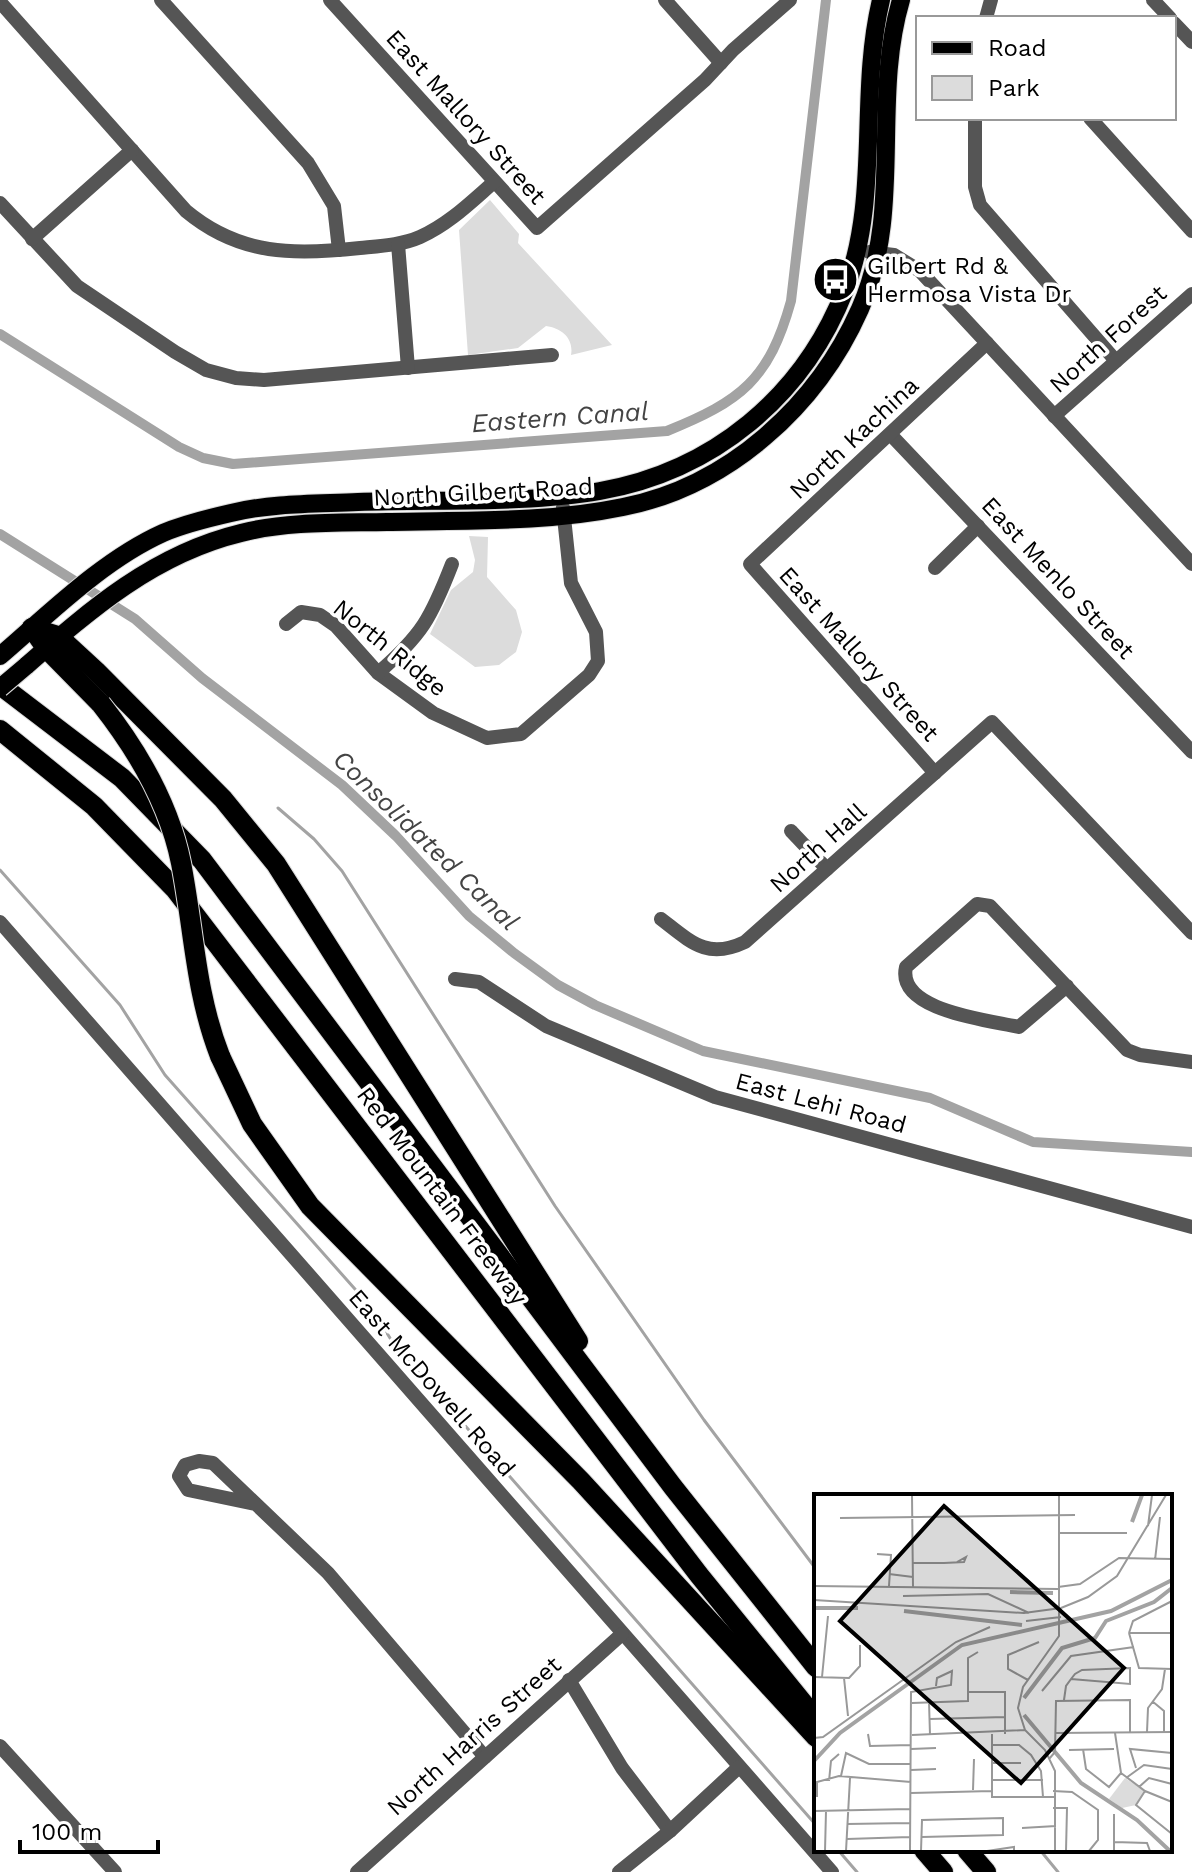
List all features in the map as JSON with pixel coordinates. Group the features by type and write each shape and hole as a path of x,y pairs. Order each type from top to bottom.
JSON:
{"highway":[{"path":"32,628 52,642 191,765 246,826 282,874 544,1290 653,1447 673,1487"},
{"path":"52,642 133,747 166,812 181,860 198,987 220,1056 252,1124 310,1206 581,1481 814,1735"},
{"name":"Red Mountain Freeway","path":"0,687 122,778 202,860 673,1487 814,1664"},
{"name":"Red Mountain Freeway","path":"0,730 94,806 175,889 690,1563 814,1717"},
{"path":"926,1852 943,1872"},
{"path":"969,1852 986,1872"}],"main road":[{"name":"North Gilbert Road","path":"2,654 67,599 164,533 252,509 598,491 654,478 713,450 762,413 798,376 829,327 859,250 867,166 868,68 881,0"},
{"name":"North Gilbert Road","path":"0,687 127,582 196,547 276,526 564,517 627,507 682,488 715,472 769,433 820,378 841,346 860,308 879,253 888,168 890,54 901,0"}],"street":[{"path":"161,0 308,163 334,206 339,250"},
{"name":"East Mallory Street","path":"330,0 537,228 721,63"},
{"path":"665,0 721,63 790,0"},
{"path":"1153,0 1168,16"},
{"path":"0,2 204,226 286,254 398,244 440,227 494,182"},
{"path":"1176,25 1192,42"},
{"path":"975,120 975,187 980,205 1116,361"},
{"path":"1092,120 1192,231"},
{"path":"32,239 132,150"},
{"path":"0,203 77,286 206,370 236,378 264,380 552,355"},
{"path":"398,244 408,368"},
{"path":"859,250 905,260 920,271 1192,564"},
{"name":"North Forest","path":"1054,416 1192,294"},
{"name":"North Kachina","path":"750,564 987,343"},
{"name":"East Menlo Street","path":"891,435 1192,752"},
{"name":"North Ridge","path":"286,624 301,612 320,615 336,626 378,673 433,713 487,738 521,734 589,675 598,661 596,632 571,583 562,495"},
{"path":"935,568 978,526"},
{"path":"378,673 409,646 429,622 452,564"},
{"name":"East Mallory Street","path":"750,564 935,773"},
{"name":"North Hall","path":"661,919 691,942 726,952 745,942 992,722 1192,933"},
{"path":"791,831 827,869"},
{"path":"1067,986 1019,1027 927,1006 905,982 904,975 906,967 977,904 990,906 1067,986 1127,1050 1140,1055 1192,1062"},
{"name":"East McDowell Road","path":"0,922 814,1852"},
{"name":"East Lehi Road","path":"455,979 479,982 546,1026 715,1097 1192,1227"},
{"path":"255,1504 188,1490 179,1476 185,1465 199,1461 213,1463 328,1573 485,1757"},
{"name":"North Harris Street","path":"357,1872 622,1634"},
{"path":"569,1680 622,1768 670,1831"},
{"path":"0,1746 115,1872"},
{"path":"619,1872 670,1831 739,1767"},
{"name":"East McDowell Road","path":"814,1852 832,1872"}],"green space":[{"path":"490,200 519,234 518,243 612,345 571,355 571,344 566,335 546,326 518,348 468,355 459,230"},
{"path":"469,536 488,537 487,577 516,610 522,632 516,652 499,665 475,667 430,634 451,590 473,572 475,560"}],"waterway":[{"name":"Eastern Canal","path":"0,334 179,447 203,458 233,464 667,431 733,398 762,369 782,328 791,301 826,0"},
{"name":"Consolidated Canal","path":"0,534 135,619 202,678 342,785 396,836 469,916 558,985 595,1005 703,1051 930,1098 1033,1142 1192,1152"},
{"path":"278,808 314,839 342,871 555,1206 704,1420 814,1566"},
{"path":"0,870 120,1005 165,1075 370,1306 395,1346 814,1823"},
{"path":"840,1852 857,1872"},
{"path":"1042,1852 1058,1872"}],"place":[{"name":"Gilbert Rd & Hermosa Vista Dr","path":"836,280"}]}
